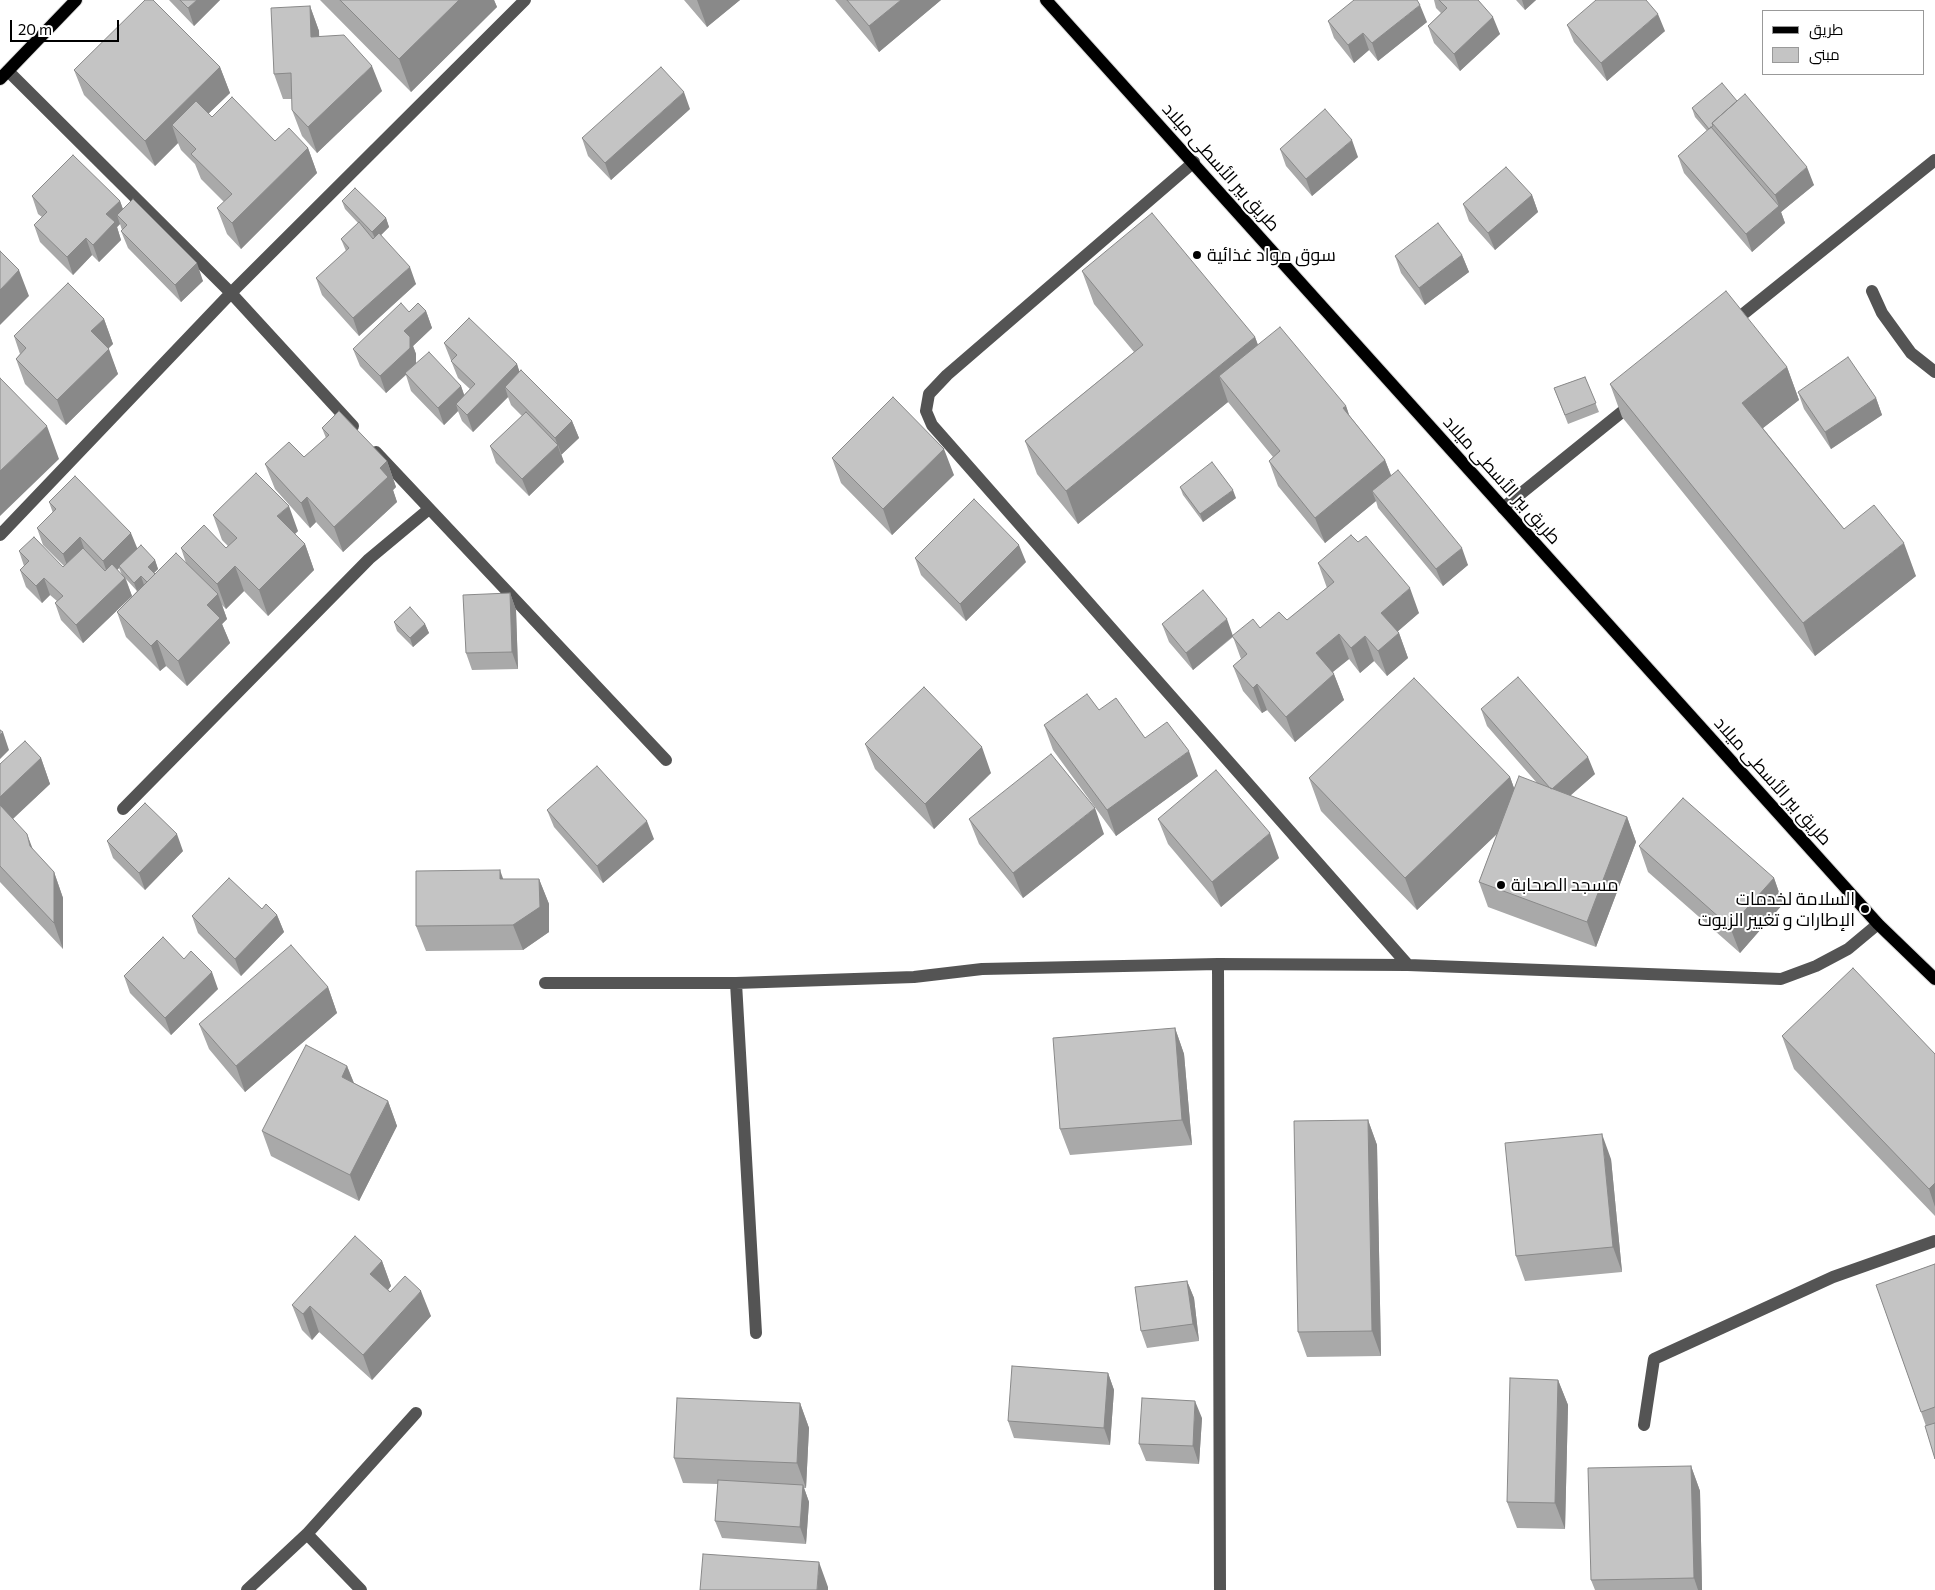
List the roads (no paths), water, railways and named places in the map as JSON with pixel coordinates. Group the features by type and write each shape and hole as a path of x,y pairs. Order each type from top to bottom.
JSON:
{"main road":[{"path":"4,75 76,0"},
{"name":"طريق بير الأسطى ميلاد","path":"1046,0 1194,162 1878,924 1935,979"}],"street":[{"path":"0,535 231,293 525,0"},
{"path":"4,75 231,293 429,508 666,760"},
{"path":"1719,334 1935,160"},
{"path":"1194,162 947,375 929,394 926,411 938,432 1408,966"},
{"path":"1872,291 1882,313 1910,353 1935,372"},
{"path":"1503,508 1642,396"},
{"path":"123,809 369,559 429,508"},
{"path":"545,983 736,983 914,977 982,968 1218,964 1408,966 1781,979 1816,966 1840,953 1878,924"},
{"path":"1218,964 1220,1590"},
{"path":"736,983 756,1333"},
{"path":"1644,1425 1654,1359 1834,1277 1935,1241"},
{"path":"246,1590 307,1534 416,1413"},
{"path":"307,1534 361,1590"}],"place":[{"name":"سوق مواد غذائية","path":"1197,255"},
{"name":"مسجد الصحابة","path":"1501,885"},
{"name":"السلامة لخدمات الإطارات و تغيير الزيوت","path":"1865,909"}]}
